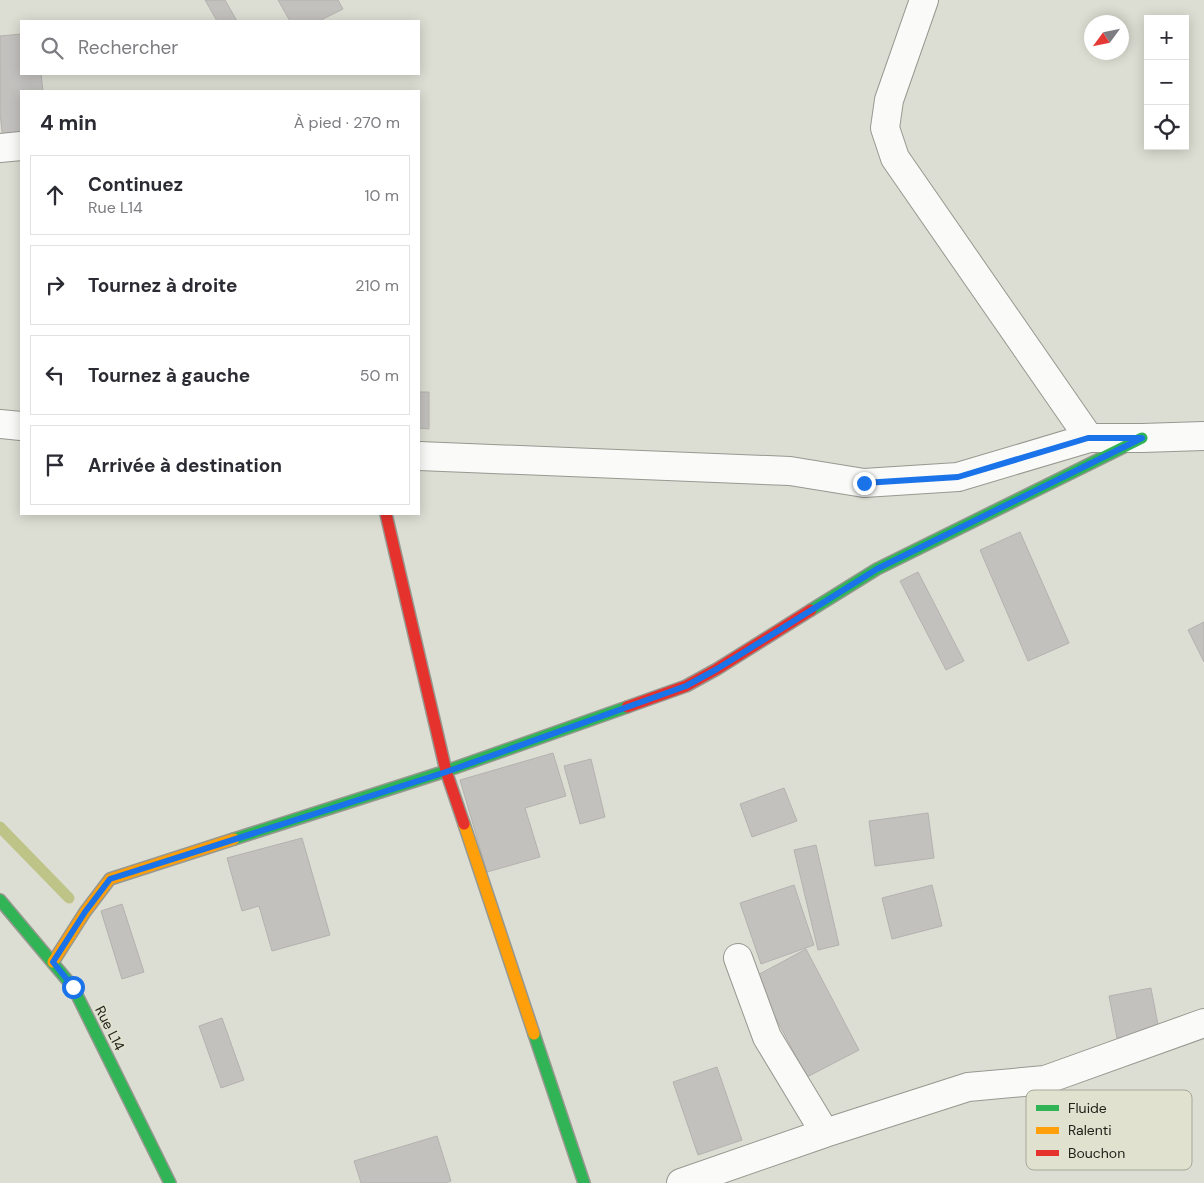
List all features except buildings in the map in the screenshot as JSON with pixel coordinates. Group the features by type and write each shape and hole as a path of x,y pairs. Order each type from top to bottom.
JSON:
{"street":[{"path":"924,0 889,100 885,128 895,158 1088,438"},
{"path":"0,148 20,146"},
{"path":"0,424 20,426"},
{"path":"420,456 790,471 864,483 958,477 1088,438 1204,436"},
{"path":"53,962 85,912 110,879 446,772 686,686 717,669 877,569 1142,438"},
{"path":"386,515 446,772 584,1183"},
{"name":"Rue L14","path":"0,900 73,987 170,1183"},
{"path":"738,958 767,1037 825,1133"},
{"path":"682,1183 825,1133 968,1087 1045,1080 1204,1023"}],"waterway":[{"path":"0,827 69,898"}],"traffic: fast":[{"path":"811,610 877,569 1142,438"},
{"path":"234,839 446,771 627,707"},
{"path":"0,900 73,987 170,1183"},
{"path":"534,1034 584,1183"}],"traffic: slow":[{"path":"464,824 534,1034"},
{"path":"53,962 85,912 110,879 234,839"}],"traffic: jam":[{"path":"386,515 446,771 464,824"},
{"path":"627,707 686,686 717,669 811,610"}],"route":[{"path":"73,987 53,962 85,912 110,879 446,772 686,686 717,669 877,569 1142,438 1088,438 958,477 864,483"}]}
